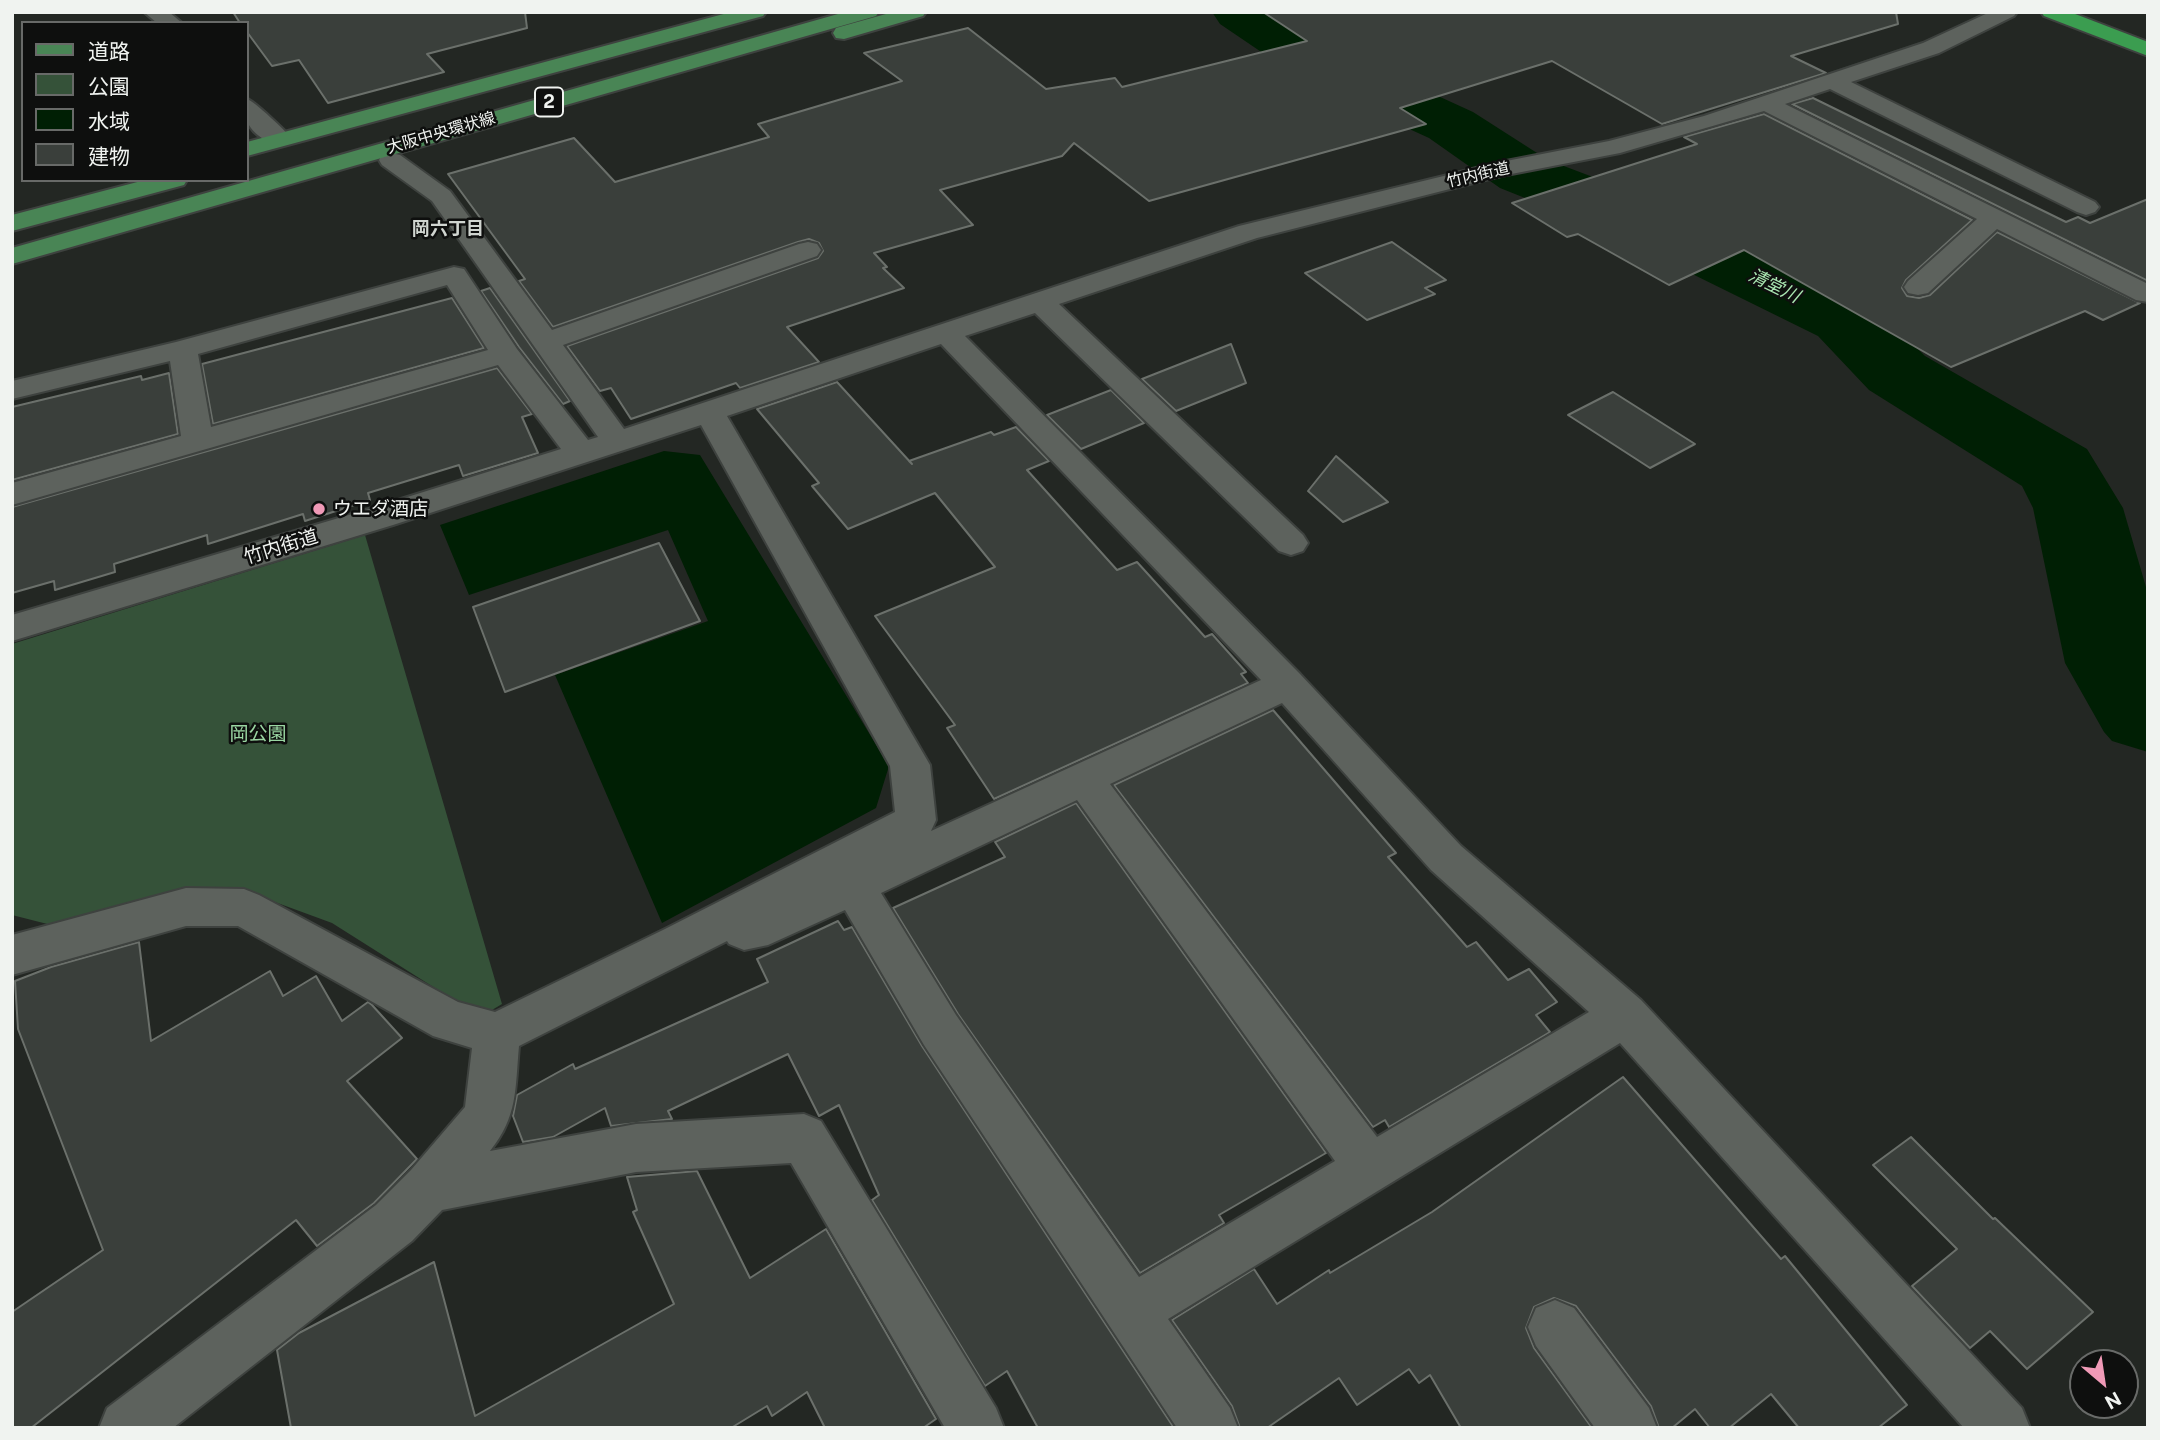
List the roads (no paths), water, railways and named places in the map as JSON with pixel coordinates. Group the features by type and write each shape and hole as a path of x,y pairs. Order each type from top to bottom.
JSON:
{"highway":[{"path":"2051,12 2148,50"},
{"path":"2103,12 2148,29"}],"main road":[{"path":"248,149 756,12"},
{"name":"大阪中央環状線","path":"248,161 805,12"},
{"name":"大阪中央環状線","path":"12,256 869,12"},
{"path":"230,194 349,172 916,12"},
{"path":"12,222 139,182"},
{"path":"12,222 167,182"}],"street":[{"name":"竹内街道","path":"12,628 381,517 617,442 1248,232 1513,167 1611,148 1765,103 1931,48 2007,12"},
{"path":"1831,81 2086,206"},
{"path":"1765,103 2146,294"},
{"path":"248,107 262,125 280,139"},
{"path":"391,160 441,196 617,442"},
{"path":"1919,287 1994,218"},
{"path":"545,342 808,250"},
{"path":"12,390 183,349 454,275 505,354 581,453"},
{"path":"1039,301 1291,543"},
{"path":"945,332 1287,684 1446,858 1625,1015 1985,1423"},
{"path":"183,349 197,442"},
{"path":"12,494 505,354"},
{"path":"12,955 186,906 244,908 449,1021 498,1034 681,943 916,820 910,765 709,412"},
{"path":"681,943 768,926 1287,684"},
{"path":"1084,779 1370,1168"},
{"path":"854,886 940,1030 1210,1428"},
{"path":"1132,1311 1625,1015"},
{"path":"127,1428 394,1223 429,1188 488,1116 498,1034"},
{"path":"429,1188 636,1148 804,1138 976,1428"},
{"path":"1555,1327 1629,1428"}],"water":[{"path":"664,451 700,455 889,766 876,808 662,923 555,675 708,621 668,530 469,595 440,525"}],"waterway":[{"name":"清堂川","path":"1240,12 1363,93 1416,109 1451,125 1524,174 1619,211 1845,320 1897,373 2056,469 2078,508 2115,663 2140,705 2148,713"}],"place":[{"name":"ウエダ酒店","path":"319,509"}],"district":[{"name":"岡六丁目","path":"448,229"}],"park label":[{"name":"岡公園","path":"258,734"}]}
